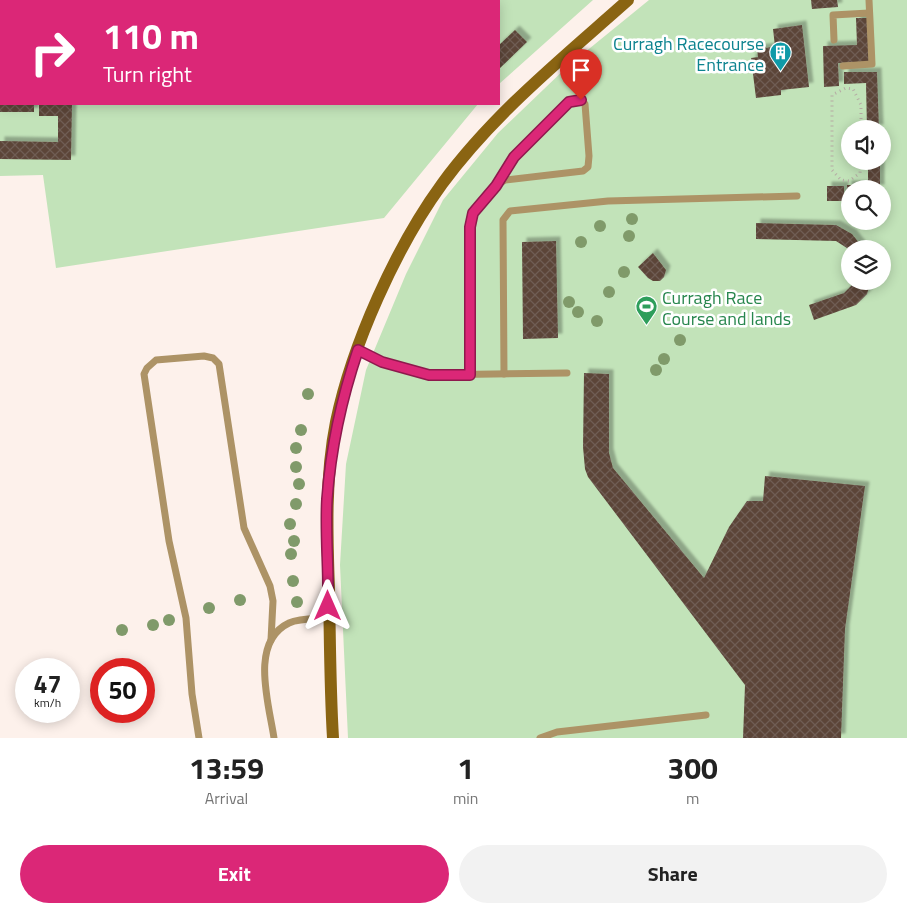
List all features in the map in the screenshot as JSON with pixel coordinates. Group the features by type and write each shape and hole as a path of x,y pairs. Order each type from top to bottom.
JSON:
{"main road":[{"path":"333,738 328,618 327,500 336,422 370,318 402,246 443,183 512,106 628,0"}],"lane":[{"path":"843,66 872,64 869,0"},
{"path":"834,40 833,15 869,13"},
{"path":"470,375 471,221 473,213 496,186 514,157 564,106 573,100 581,100 584,104 589,156 588,167 583,171 510,179 496,186"},
{"path":"504,374 503,220 510,211 608,201 797,196"},
{"path":"358,350 382,362 429,375 567,373"},
{"path":"199,738 192,694 184,602 169,541 144,374 147,368 156,360 204,356 213,358 219,364 244,528 270,586 273,601 271,640 265,659 266,686 274,738"},
{"path":"271,640 279,629 291,622 328,618"},
{"path":"540,738 557,732 706,715"}],"path":[{"path":"860,170 860,173 849,181 841,180 832,170 832,95 846,88 853,89 860,105 861,120"}],"green space":[{"path":"500,0 593,0 500,83"},
{"name":"Curragh Race Course and lands","path":"649,0 907,0 907,738 348,738 340,565 346,464 366,370 406,274 443,200 498,133 568,66"},
{"path":"0,105 477,105 384,218 56,268 43,175 0,176"}],"building":[{"path":"811,0 837,0 838,7 812,9"},
{"path":"856,18 867,18 869,62 838,63 839,86 824,87 823,46 857,45"},
{"name":"Curragh Racecourse Entrance","path":"802,25 809,87 781,90 781,95 756,98 751,58 758,57 757,49 772,47 773,55 776,55 773,29"},
{"path":"515,30 527,42 500,68 500,44"},
{"path":"844,72 877,72 879,120 867,120 866,83 844,84"},
{"path":"0,105 34,105 34,112 0,112"},
{"path":"39,105 72,105 71,160 0,159 0,141 58,142 58,116 39,116"},
{"path":"868,170 880,170 880,180 868,180"},
{"path":"827,186 841,186 841,201 827,201"},
{"path":"756,223 836,225 841,228 841,230 852,234 857,240 841,240 841,244 836,241 756,239"},
{"path":"556,241 558,338 523,339 522,242"},
{"path":"653,253 666,270 664,277 660,281 653,281 648,278 638,267"},
{"path":"847,290 868,290 867,294 856,305 814,320 809,305 844,293"},
{"path":"584,373 609,374 609,453 613,468 704,578 729,527 747,501 763,501 765,476 865,486 845,629 841,738 743,738 745,685 588,477 585,469 583,447"}],"place":[{"name":"Curragh Racecourse Entrance","path":"780,72"},
{"name":"Curragh Race Course and lands","path":"646,326"}],"route":[{"path":"328,606 327,500 330,466 336,422 358,350 382,362 429,375 470,375 470,227 473,213 496,186 514,157 564,106 573,100 581,100"}]}
